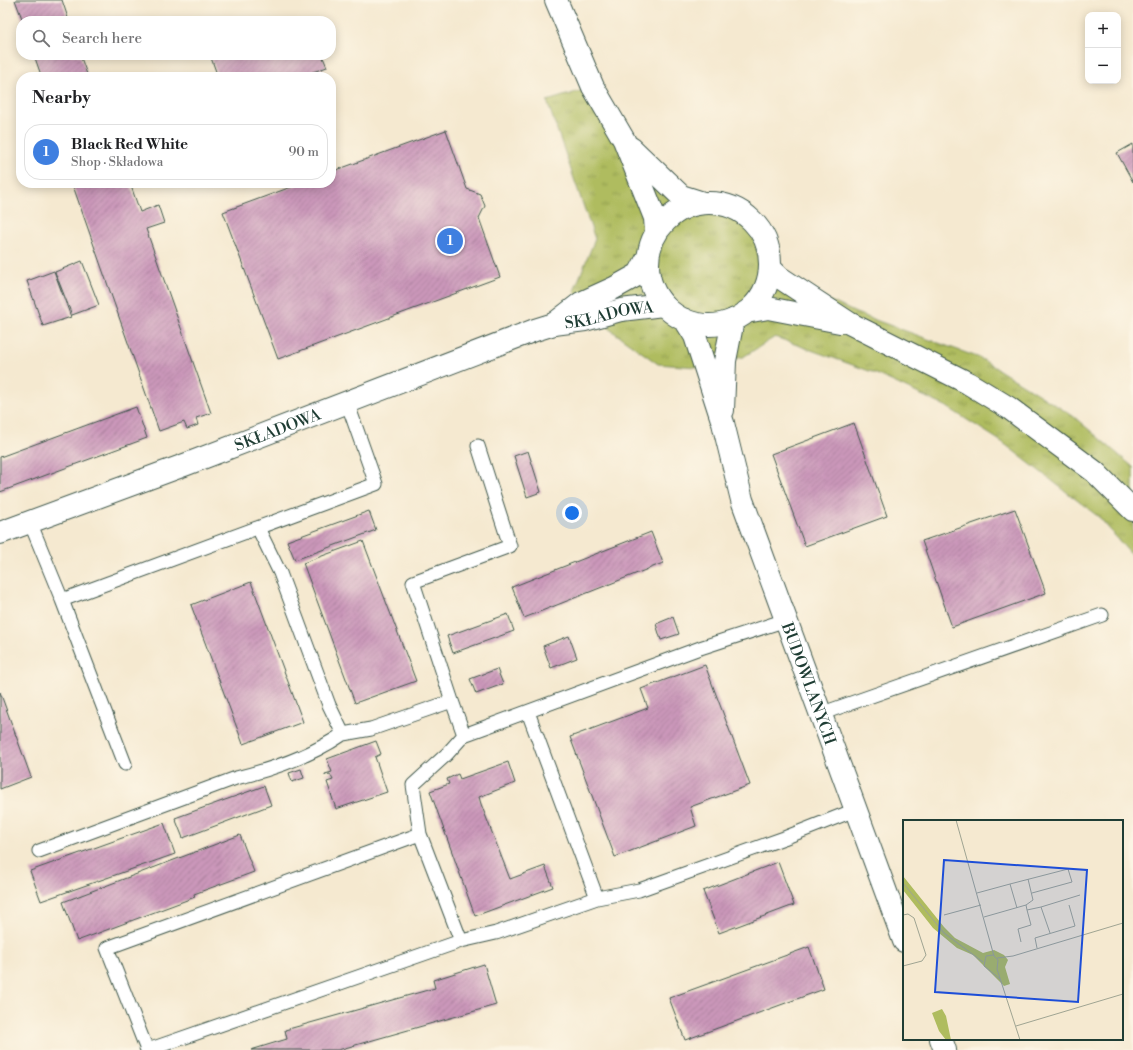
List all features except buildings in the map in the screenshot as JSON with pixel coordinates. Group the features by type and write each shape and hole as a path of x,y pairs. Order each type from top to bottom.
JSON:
{"street":[{"path":"556,0 593,87 624,140 655,218 656,233"},
{"path":"624,140 681,196 702,203 720,204 737,210 751,220 762,234 768,250 770,268 766,285 758,300 740,316"},
{"path":"702,203 685,208 670,216 656,233 648,257 648,272 652,288 663,305 679,317 698,324 718,324 768,308 849,323"},
{"name":"SKŁADOWA","path":"554,324 581,303 614,288 639,274 648,257"},
{"path":"770,268 779,277 849,323 968,383 1009,408 1095,472 1133,510"},
{"name":"SKŁADOWA","path":"0,533 554,324 585,320 621,310 650,305 663,305"},
{"name":"BUDOWLANYCH","path":"723,423 726,362 740,316"},
{"name":"BUDOWLANYCH","path":"686,320 694,336 723,423 742,500 903,938"},
{"path":"941,1040 945,1050"}],"lane":[{"path":"62,600 376,484 347,402"},
{"path":"464,735 413,582 510,546 478,446"},
{"path":"30,522 62,600 125,764"},
{"path":"258,528 280,573 329,705 343,734"},
{"path":"820,714 1102,615"},
{"path":"461,941 420,834 413,785 447,754 464,735 700,648 786,620"},
{"path":"39,852 236,778 256,773 321,749 343,734 371,729 452,701"},
{"path":"528,712 597,898"},
{"path":"420,834 107,948 147,1050 461,941 496,933 597,898 639,890 784,838 855,810"}],"green space":[{"path":"593,87 624,140 703,203 720,204 737,210 751,220 762,234 768,250 770,268 779,277 856,313 980,358 1073,416 1133,467 1133,557 1100,518 1002,442 947,407 872,372 775,337 743,357 696,367 658,364 608,328 574,291 595,239 547,101"}],"place":[{"name":"Black Red White","path":"450,241"}]}
